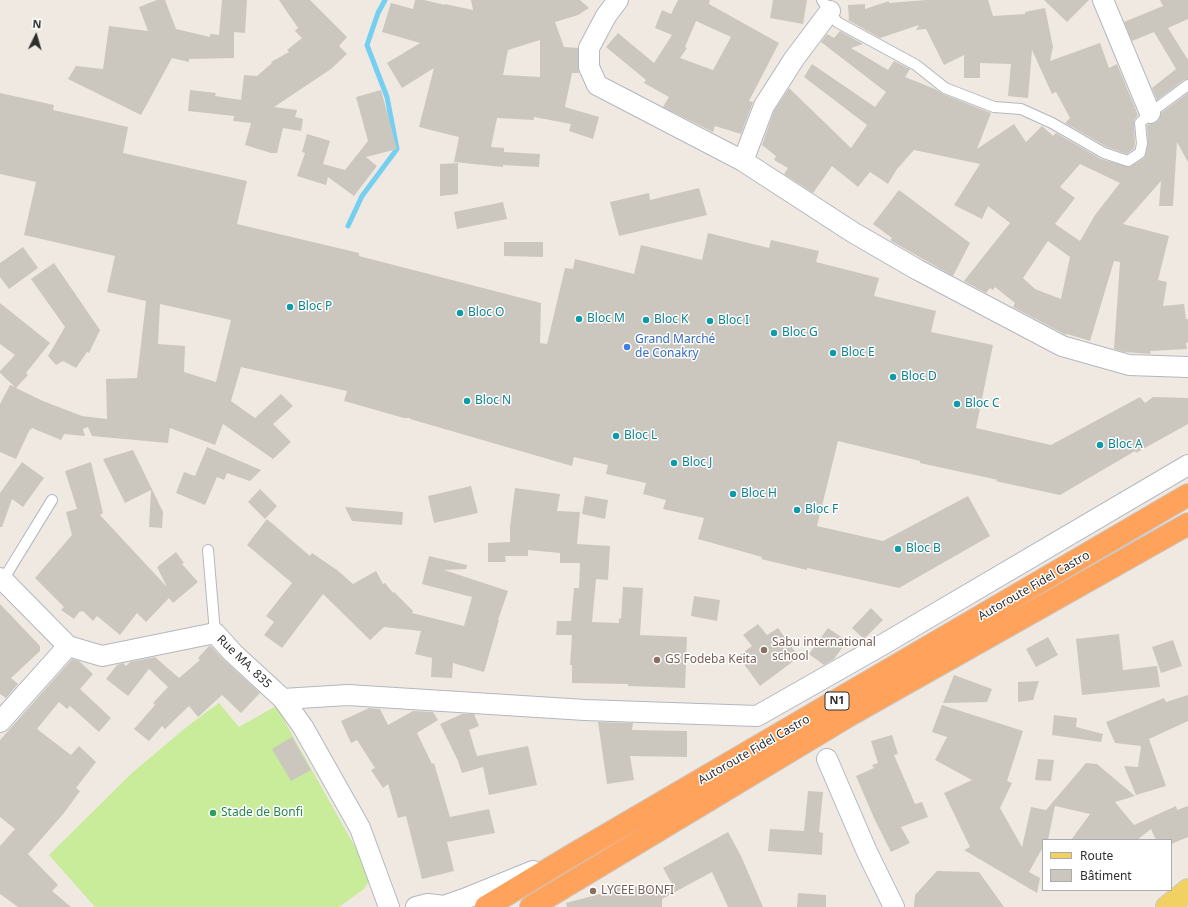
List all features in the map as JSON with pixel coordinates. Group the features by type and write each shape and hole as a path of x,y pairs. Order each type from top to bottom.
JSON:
{"highway":[{"name":"Autoroute Fidel Castro","path":"486,907 1188,495"},
{"name":"Autoroute Fidel Castro","path":"531,907 848,716 1188,524"}],"main road":[{"path":"1167,907 1188,890"}],"street":[{"path":"618,0 606,16 589,48 590,67 597,85 743,161 854,233 925,273 1062,346 1129,365 1188,367"},
{"path":"1103,0 1150,113"},
{"path":"743,161 764,106 826,6"},
{"path":"283,699 348,695 585,710 757,716 882,645 1188,465"},
{"name":"Rue MA. 835","path":"1,579 68,646 102,656 214,633 233,653 283,699 304,727 360,828 389,907"},
{"path":"0,722 68,646"},
{"path":"827,759 867,852 894,907"},
{"path":"416,907 428,904 444,906 574,854"}],"lane":[{"path":"826,6 837,22 916,65 945,88 994,107 1021,109 1052,123 1104,153 1128,161 1140,152 1142,144 1140,123 1150,113 1188,85"},
{"path":"1,579 52,500"},
{"path":"208,550 214,633"}],"green space":[{"name":"Stade de Bonfi","path":"219,703 239,727 276,706 368,870 369,881 364,889 339,907 95,907 49,855 133,772 189,725"}],"building":[{"path":"157,0 165,0 176,29 210,37 210,34 219,35 222,0 247,0 245,33 234,32 234,58 189,59 189,62 172,58 141,115 68,79 76,66 103,69 109,26 148,31 139,7"},
{"path":"279,0 310,0 347,37 339,46 347,54 331,69 274,107 297,110 295,117 303,119 301,131 283,128 277,153 271,153 245,145 251,123 233,121 234,116 188,111 190,90 216,93 215,96 241,100 244,75 257,76 272,63 271,62 289,52 287,50 302,38 295,31 298,28"},
{"path":"415,0 424,0 473,10 471,0 580,0 589,8 578,15 555,22 564,47 578,48 579,73 572,73 565,107 599,117 593,139 569,131 571,124 534,117 534,120 497,118 491,147 504,148 504,152 540,154 539,167 503,165 503,167 454,162 459,137 419,127 434,68 402,88 387,63 420,43 382,32 391,3 413,9","holes":["540,40 540,77 503,75 508,50"]},
{"path":"678,0 710,0 709,4 779,43 749,101 753,102 741,134 715,126 713,132 663,107 669,97 644,83 646,80 606,47 618,33 654,63 672,35 655,28 662,10 671,14","holes":["696,21 731,37 713,70 680,58 687,48 685,47"]},
{"path":"773,0 807,0 803,24 770,18"},
{"path":"926,0 988,0 993,16 1025,14 1025,12 1045,8 1053,47 1050,61 1100,43 1109,68 1117,64 1138,115 1134,120 1134,149 1127,154 1107,147 1065,123 1070,118 1056,92 1052,94 1032,50 1028,98 1008,96 1011,64 980,63 980,78 964,78 964,55 944,65 926,29 916,30 919,25 880,38 848,20 848,5 865,4 865,9 889,1 889,3"},
{"path":"1044,0 1089,0 1067,22"},
{"path":"1160,0 1188,0 1188,19 1168,28 1188,60 1188,79 1184,80 1157,100 1152,88 1176,69 1154,32 1132,41 1124,22 1163,6"},
{"path":"840,31 863,44 851,48 888,70 894,61 910,69 905,77 991,113 977,149 1014,124 1026,142 1042,126 1053,136 1056,133 1101,159 1129,167 1144,158 1146,154 1148,144 1147,125 1155,123 1159,120 1161,113 1188,93 1188,162 1177,142 1173,206 1159,206 1161,181 1123,224 1169,236 1158,280 1167,282 1163,306 1184,304 1186,319 1188,319 1187,349 1150,351 1151,354 1124,352 1114,349 1120,262 1114,261 1090,341 1067,334 1066,335 1013,307 1015,303 995,287 993,290 990,288 986,293 964,281 1010,223 988,206 982,219 954,205 980,164 914,150 897,169 888,184 870,172 858,187 832,166 813,193 784,174 788,168 774,160 776,156 762,145 774,111 789,88 851,148 867,125 804,77 812,64 875,107 886,92 821,42 827,34 834,38","holes":["1080,164 1120,183 1095,215 1080,241 1055,224 1075,198 1060,187","1048,241 1070,257 1061,299 1035,289 1023,278"]},
{"path":"381,90 397,149 366,157 377,166 354,196 328,177 326,185 297,176 305,153 302,152 307,134 330,141 323,164 345,170 368,141 356,97"},
{"name":"Grand Marché de Conakry","path":"0,93 54,105 53,110 128,127 123,153 247,181 237,224 359,253 359,256 541,303 540,343 547,344 565,268 573,269 575,259 634,274 641,245 702,260 708,233 769,248 771,240 819,251 816,262 879,278 874,296 936,311 931,332 993,345 976,428 1051,445 1140,397 1145,403 1153,397 1188,398 1188,424 1136,453 1135,451 1060,495 920,463 920,461 838,441 817,526 883,541 968,496 990,536 899,588 807,568 807,570 761,559 762,557 698,539 704,518 663,509 666,500 643,494 646,483 606,474 608,465 574,457 572,466 410,418 404,418 344,401 347,391 241,367 231,401 255,418 281,394 293,406 273,424 291,442 273,459 223,424 215,445 170,428 168,443 92,436 88,427 83,429 85,436 64,434 61,440 32,428 31,430 30,429 16,459 0,452 0,404 10,385 15,387 0,373 0,371 15,355 0,344 0,303 50,343 26,373 28,375 16,388 43,401 82,416 107,419 106,379 137,378 146,301 107,292 115,256 24,235 36,182 0,174","holes":["160,304 231,320 216,382 184,372 185,346 158,344"]},
{"path":"458,163 458,194 440,196 440,164"},
{"path":"699,188 707,215 619,236 610,202 649,193 650,200"},
{"path":"899,190 970,243 953,276 893,242 890,240 892,238 873,224"},
{"path":"503,202 507,219 457,229 454,212"},
{"path":"504,242 543,242 543,257 504,256"},
{"path":"23,247 38,268 9,289 0,277 0,263"},
{"path":"54,263 100,330 89,353 87,352 76,368 63,361 56,365 48,356 65,327 31,279"},
{"path":"207,447 261,470 250,481 227,473 224,480 217,477 205,505 176,493 184,472 195,476"},
{"path":"133,450 163,512 162,528 149,527 151,490 125,503 103,459"},
{"path":"22,462 44,478 23,507 12,499 2,527 0,527 0,493"},
{"path":"91,462 103,513 100,515 167,587 157,567 176,552 184,563 182,564 198,582 173,603 169,598 146,622 137,613 120,635 97,616 93,621 83,611 80,611 74,619 61,610 64,607 35,578 72,535 66,512 77,509 65,471"},
{"path":"471,486 478,513 434,523 428,496"},
{"path":"515,488 560,494 557,511 580,512 577,544 610,546 608,580 596,579 592,622 619,623 619,618 621,619 623,587 643,588 640,635 687,637 685,688 628,686 628,684 572,683 572,665 570,665 572,635 556,635 557,621 571,621 574,588 579,588 580,563 560,563 560,553 528,550 528,556 505,556 506,562 488,562 488,543 510,542 510,527"},
{"path":"260,489 277,506 265,519 248,502"},
{"path":"585,496 608,500 605,519 582,514"},
{"path":"345,507 403,512 402,525 352,521"},
{"path":"267,519 310,556 312,553 337,570 353,584 376,571 383,584 385,583 393,593 394,592 413,611 412,613 464,626 472,597 422,584 429,556 467,565 466,569 444,570 508,591 498,620 484,672 453,663 452,678 431,677 432,658 415,654 421,631 384,627 370,640 323,594 282,648 264,635 274,622 266,616 292,583 247,545"},
{"path":"694,596 720,600 717,621 691,616"},
{"path":"0,604 40,646 40,651 11,678 18,684 6,698 0,694"},
{"path":"871,608 883,620 864,639 852,628"},
{"path":"758,624 767,635 778,628 799,657 760,686 738,656 752,646 743,635"},
{"path":"828,628 847,641 834,659 824,665 809,654"},
{"path":"1119,634 1123,670 1157,666 1160,687 1082,695 1076,639"},
{"path":"1048,637 1058,655 1036,667 1026,649"},
{"path":"1173,640 1182,666 1161,673 1152,647"},
{"path":"209,646 211,646 260,693 241,713 222,695 198,717 189,706 165,729 162,726 149,741 134,729 155,705 153,703 168,687 149,669 128,696 106,679 117,665 123,663 126,666 130,662 155,657 179,678 200,660 198,658"},
{"path":"72,659 79,661 93,674 80,689 111,718 99,732 70,706 67,709 59,702 37,729 71,755 79,746 96,762 76,788 80,791 64,813 28,854 58,885 52,891 71,907 18,907 0,894 0,846 15,829 0,817 0,740"},
{"path":"954,675 992,689 987,702 943,703"},
{"path":"1039,681 1033,700 1018,702 1018,682"},
{"path":"1188,695 1188,721 1149,739 1166,786 1136,795 1124,766 1138,767 1141,746 1115,743 1106,722 1164,698 1166,702"},
{"path":"942,705 1023,731 1007,781 1012,783 1000,808 1022,847 1031,807 1046,810 1086,763 1097,764 1135,796 1115,802 1134,825 1176,806 1177,810 1188,806 1188,837 1172,844 1172,839 1156,839 1151,829 1138,839 1072,839 1090,814 1055,806 1048,839 1042,839 1042,849 1029,872 1040,878 1037,893 964,850 970,847 944,793 972,780 935,760 947,737 932,732"},
{"path":"369,708 380,709 388,725 413,711 433,712 438,720 417,733 432,764 434,763 450,817 489,809 495,833 447,842 454,871 422,879 406,816 398,818 388,784 383,788 371,770 375,768 357,740 351,743 341,721"},
{"path":"462,714 474,714 479,726 469,730 477,756 528,746 537,785 489,795 483,767 462,773 458,761 440,724"},
{"path":"1054,715 1077,718 1076,727 1103,734 1101,742 1052,735"},
{"path":"598,722 633,723 632,730 687,731 687,757 630,756 634,780 607,784"},
{"path":"892,735 898,754 894,755 915,804 922,802 928,817 901,827 910,843 891,852 874,818 856,776 874,768 872,765 878,763 871,741"},
{"path":"292,737 311,770 291,781 272,749"},
{"path":"1038,759 1054,760 1051,781 1035,780"},
{"path":"808,791 823,792 819,832 823,833 822,855 768,851 770,829 804,831"},
{"path":"728,832 741,856 763,907 728,907 712,872 662,899 662,907 567,907 566,903 611,891 612,885 675,889 663,868"},
{"path":"937,871 979,872 1004,907 914,907 915,895"},
{"path":"798,893 826,895 826,907 797,907"}],"waterway":[{"path":"348,226 362,196 397,149 387,97 367,45 378,13 385,0"}],"place":[{"name":"Bloc P","path":"290,307"},
{"name":"Bloc O","path":"460,313"},
{"name":"Bloc M","path":"579,319"},
{"name":"Bloc K","path":"646,320"},
{"name":"Bloc I","path":"710,321"},
{"name":"Bloc G","path":"774,333"},
{"name":"Grand Marché de Conakry","path":"627,347"},
{"name":"Bloc E","path":"833,353"},
{"name":"Bloc D","path":"893,377"},
{"name":"Bloc N","path":"467,401"},
{"name":"Bloc C","path":"957,404"},
{"name":"Bloc L","path":"616,436"},
{"name":"Bloc A","path":"1100,445"},
{"name":"Bloc J","path":"674,463"},
{"name":"Bloc H","path":"733,494"},
{"name":"Bloc F","path":"797,510"},
{"name":"Bloc B","path":"898,549"},
{"name":"Sabu international school","path":"764,650"},
{"name":"GS Fodeba Keita","path":"657,660"},
{"name":"Stade de Bonfi","path":"213,813"},
{"name":"LYCEE BONFI","path":"593,891"}]}
